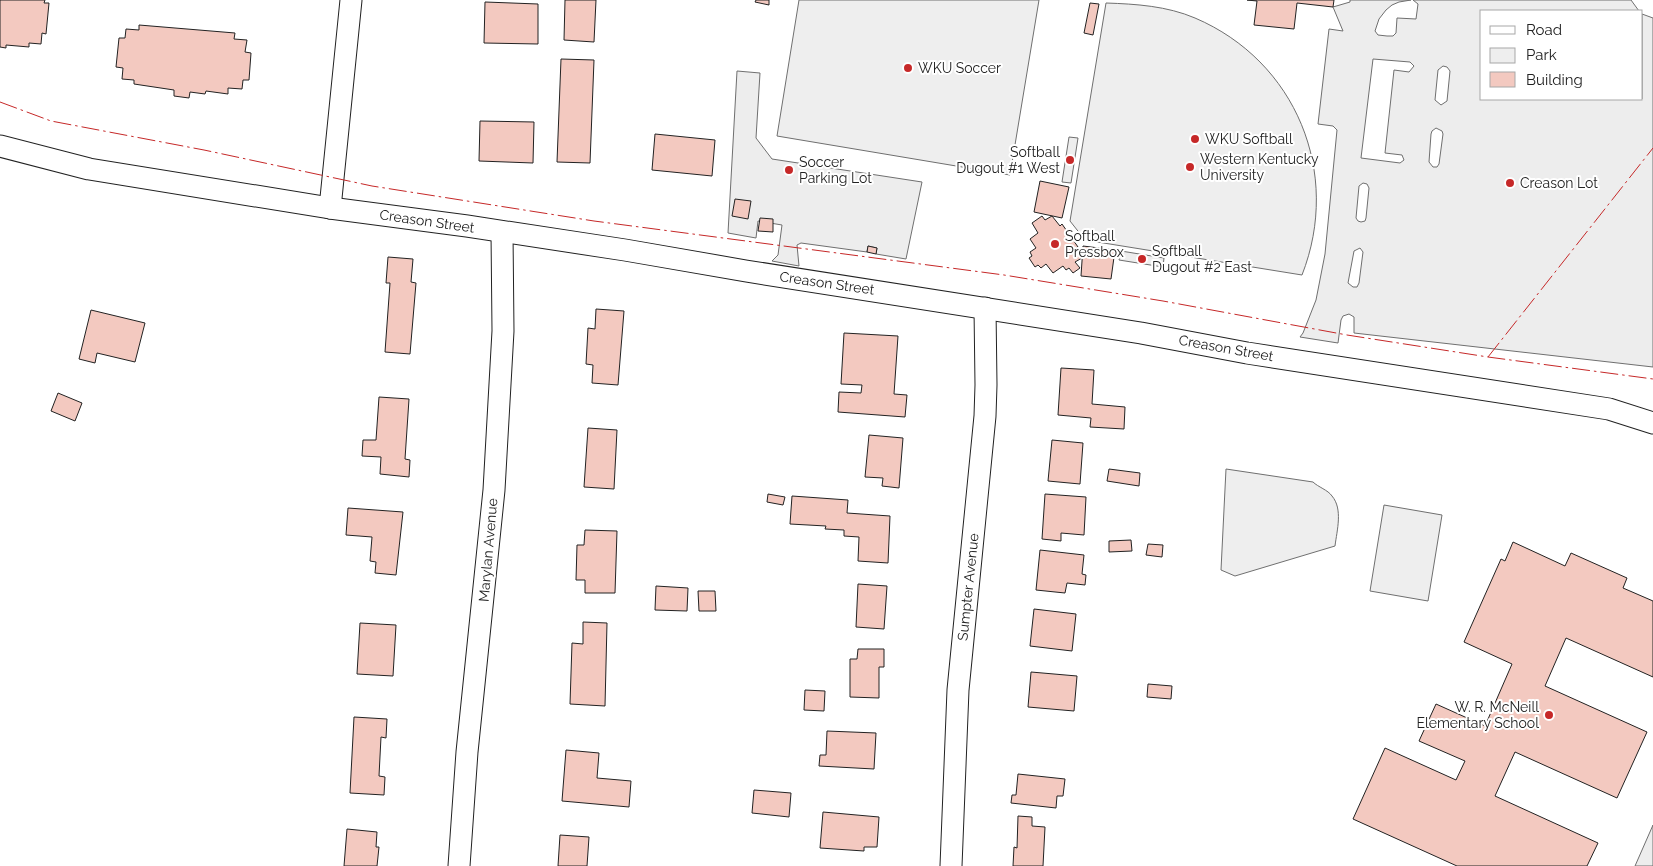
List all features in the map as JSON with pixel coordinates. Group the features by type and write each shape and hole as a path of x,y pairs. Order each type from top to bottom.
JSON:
{"street":[{"path":"330,208 351,0"},
{"name":"Creason Street","path":"0,146 89,170 330,208 625,250 746,271 1141,333 1246,353 1609,409 1653,423"},
{"name":"Marylan Avenue","path":"459,866 467,752 494,490 503,331 502,232"},
{"name":"Sumpter Avenue","path":"951,866 958,690 985,416 984,308"}],"green space":[{"name":"WKU Soccer","path":"799,0 1039,0 1010,175 777,136"},
{"name":"WKU Softball","path":"1106,3 1162,8 1195,18 1230,37 1260,62 1284,91 1301,124 1312,160 1316,198 1313,236 1302,275 1085,240 1070,221"},
{"name":"Softball Dugout #1 West","path":"1069,137 1078,138 1071,183 1062,182"},
{"name":"Softball Dugout #2 East","path":"1121,251 1164,258 1163,267 1119,260"},
{"path":"1226,469 1313,482 1328,492 1335,501 1338,513 1335,546 1235,576 1221,570"},
{"path":"1384,505 1442,515 1428,601 1370,591"}],"shaded area":[{"name":"Creason Lot","path":"1350,0 1411,0 1392,5 1379,19 1375,31 1378,35 1387,36 1393,36 1396,33 1397,18 1416,19 1418,4 1413,0 1631,0 1638,10 1480,10 1480,100 1643,100 1643,14 1653,18 1653,367 1354,333 1354,317 1349,314 1343,316 1341,320 1338,343 1300,337 1316,300 1325,254 1337,130 1333,126 1318,124 1329,29 1343,31 1333,7 1350,2","holes":["1373,59 1410,62 1414,66 1409,72 1394,70 1385,153 1402,155 1404,160 1400,163 1361,158","1443,66 1447,67 1450,71 1447,101 1441,105 1435,100 1438,70","1436,128 1442,131 1443,134 1439,164 1437,167 1433,167 1429,162 1431,134","1363,183 1367,184 1369,188 1366,218 1365,221 1361,222 1356,218 1359,186","1360,248 1363,252 1357,287 1353,287 1348,283 1354,251"]},
{"name":"Soccer Parking Lot","path":"737,71 760,73 756,138 772,159 922,182 906,259 876,254 877,248 868,246 867,252 801,243 797,245 799,266 772,261 778,255 782,225 758,221 756,238 728,233"},
{"path":"1653,825 1653,866 1635,866"}],"building":[{"path":"0,0 45,0 44,3 49,3 46,34 42,33 41,44 29,43 29,47 6,45 6,48 0,47"},
{"path":"565,0 596,0 594,42 564,40"},
{"path":"756,0 769,0 769,5 755,2"},
{"path":"1247,0 1334,0 1333,7 1297,3 1294,29 1254,25 1257,1"},
{"path":"485,2 538,4 538,44 484,43"},
{"path":"1090,3 1099,4 1093,35 1084,33"},
{"path":"139,25 235,33 234,39 247,40 245,52 251,53 249,80 243,80 242,89 228,88 228,94 206,91 205,94 190,92 189,98 174,96 174,90 134,84 134,80 122,79 123,68 116,67 119,38 125,38 126,29 139,30"},
{"path":"561,59 594,60 590,163 557,162"},
{"path":"480,121 534,122 533,163 479,161"},
{"path":"655,134 715,140 712,176 652,170"},
{"path":"1040,181 1069,187 1062,218 1034,212"},
{"path":"735,199 751,201 748,219 732,216"},
{"name":"Softball Pressbox","path":"1042,216 1045,220 1052,216 1060,226 1062,224 1078,247 1075,248 1082,258 1075,262 1080,268 1073,273 1069,268 1066,270 1063,266 1053,273 1046,264 1041,268 1038,265 1035,267 1029,258 1032,256 1030,252 1036,248 1030,239 1038,233 1032,223"},
{"path":"760,218 773,219 773,232 758,231"},
{"path":"868,246 877,248 876,254 867,252"},
{"path":"1083,246 1115,250 1111,279 1081,276"},
{"path":"388,257 413,259 411,282 416,283 410,354 385,352 390,283 386,283"},
{"path":"596,309 624,311 618,385 592,383 593,365 586,364 588,328 595,329"},
{"path":"91,310 145,323 135,362 97,353 95,363 79,359"},
{"path":"844,333 898,336 894,394 907,395 905,417 838,412 839,392 861,393 862,385 841,384"},
{"path":"1061,368 1094,370 1092,404 1125,407 1124,429 1090,427 1091,418 1058,415"},
{"path":"58,393 82,403 75,421 51,411"},
{"path":"379,397 409,399 405,459 410,460 409,477 380,474 381,457 362,456 363,440 376,440"},
{"path":"588,428 617,430 614,489 584,487"},
{"path":"869,435 903,438 899,488 882,486 883,478 865,477"},
{"path":"1052,440 1083,443 1080,484 1048,481"},
{"path":"1109,469 1140,473 1139,486 1107,481"},
{"path":"768,494 785,497 783,505 767,502"},
{"path":"1045,494 1086,497 1084,535 1061,533 1061,541 1042,539"},
{"path":"792,496 848,500 847,513 890,516 888,563 858,561 859,537 844,536 844,530 825,529 826,526 790,524"},
{"path":"348,508 403,512 396,575 375,573 376,562 370,561 372,537 346,535"},
{"path":"585,530 617,531 615,593 585,593 585,580 576,580 577,545 584,545"},
{"path":"1131,540 1132,551 1109,552 1109,541"},
{"name":"W. R. McNeill Elementary School","path":"1513,542 1565,566 1571,553 1627,578 1623,588 1653,601 1653,677 1566,638 1545,686 1647,732 1617,798 1515,752 1495,796 1598,843 1587,866 1457,866 1353,819 1385,748 1456,780 1465,761 1419,741 1436,704 1485,726 1512,664 1464,642 1501,559 1505,561"},
{"path":"1148,544 1163,545 1162,557 1146,555"},
{"path":"1040,550 1084,555 1082,574 1086,575 1085,585 1067,583 1065,593 1036,590"},
{"path":"858,584 887,586 884,629 856,627"},
{"path":"656,586 688,588 687,611 655,610"},
{"path":"698,591 715,591 716,611 699,611"},
{"path":"1034,609 1076,614 1072,651 1030,646"},
{"path":"583,622 607,623 605,706 570,704 572,643 583,644"},
{"path":"360,623 396,625 393,676 357,674"},
{"path":"858,649 884,649 884,667 879,667 879,698 850,697 850,659 857,659"},
{"path":"1031,672 1077,676 1074,711 1028,707"},
{"path":"1148,684 1172,686 1171,699 1147,697"},
{"path":"805,690 825,691 824,711 804,710"},
{"path":"354,717 387,719 386,738 381,737 379,776 385,777 384,795 350,793"},
{"path":"827,731 876,733 874,769 819,766 820,755 826,755"},
{"path":"566,750 599,753 597,778 631,781 629,807 562,801"},
{"path":"1018,774 1065,779 1063,796 1057,796 1056,808 1011,803 1012,795 1016,795"},
{"path":"754,790 791,793 789,817 752,813"},
{"path":"823,812 879,817 877,847 864,847 864,851 820,848"},
{"path":"1018,816 1032,817 1032,826 1045,827 1043,866 1013,866 1014,847 1017,848"},
{"path":"347,829 377,832 376,847 379,847 377,866 344,866"},
{"path":"560,835 589,837 587,866 558,866"}],"power":[{"path":"0,102 51,121 204,150 372,186 594,221 1004,275 1163,301 1347,335 1488,357 1653,379"},
{"path":"1488,357 1653,148"}],"place":[{"name":"WKU Soccer","path":"908,68"},
{"name":"WKU Softball","path":"1195,139"},
{"name":"Softball Dugout #1 West","path":"1070,160"},
{"name":"Western Kentucky University","path":"1190,167"},
{"name":"Soccer Parking Lot","path":"789,170"},
{"name":"Creason Lot","path":"1510,183"},
{"name":"Softball Pressbox","path":"1055,244"},
{"name":"Softball Dugout #2 East","path":"1142,259"},
{"name":"W. R. McNeill Elementary School","path":"1549,715"}]}
